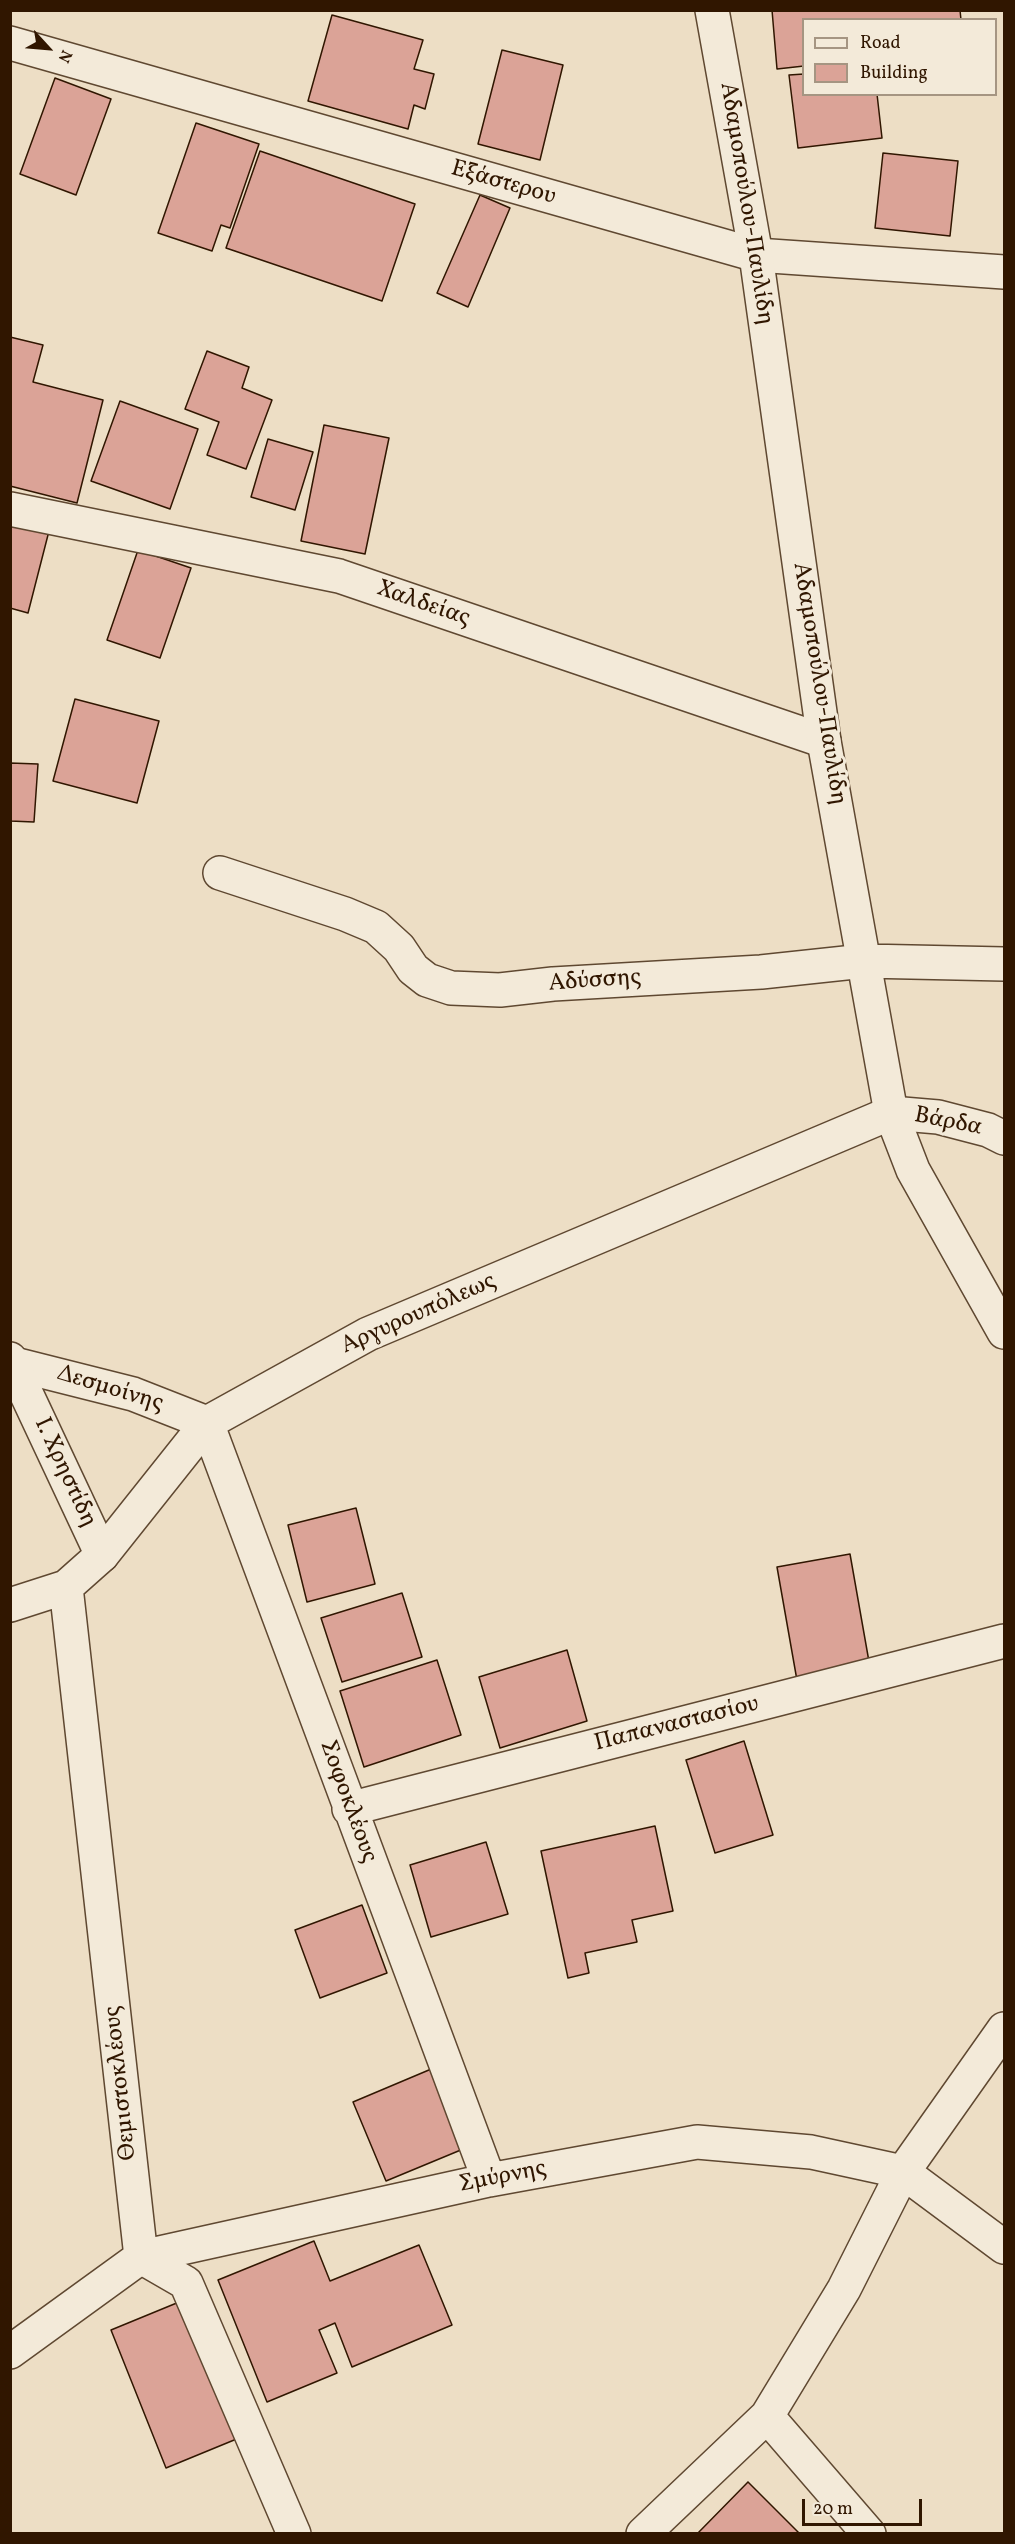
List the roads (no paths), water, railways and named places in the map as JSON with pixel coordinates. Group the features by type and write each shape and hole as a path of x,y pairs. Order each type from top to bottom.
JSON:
{"street":[{"name":"Αδαμοπούλου-Παυλίδη","path":"712,10 756,255 824,741 891,1113 913,1170 1005,1332"},
{"name":"Εξάστερου","path":"10,43 756,255 1005,272"},
{"name":"Χαλδείας","path":"10,509 339,576 824,741"},
{"name":"Αδύσσης","path":"220,873 345,914 376,927 399,948 413,969 427,980 451,988 500,990 553,984 761,972 864,961 1005,964"},
{"name":"Βάρδα","path":"891,1113 938,1117 988,1130 1005,1138"},
{"name":"Αργυρουπόλεως","path":"10,1605 66,1587 102,1555 207,1423 368,1334 891,1113"},
{"name":"Δεσμοίνης","path":"11,1361 133,1394 207,1423"},
{"name":"Ι. Χρηστίδη","path":"11,1361 102,1555"},
{"name":"Σοφοκλέους","path":"207,1423 489,2180"},
{"name":"Θεμιστοκλέους","path":"66,1587 141,2257"},
{"name":"Παπαναστασίου","path":"350,1809 1005,1641"},
{"path":"643,2534 767,2416 844,2289 903,2172 1005,2029"},
{"name":"Σμύρνης","path":"10,2352 141,2257 489,2180 697,2142 811,2152 903,2172 1005,2247"},
{"path":"141,2257 186,2283 294,2534"},
{"path":"767,2416 869,2534"}]}
